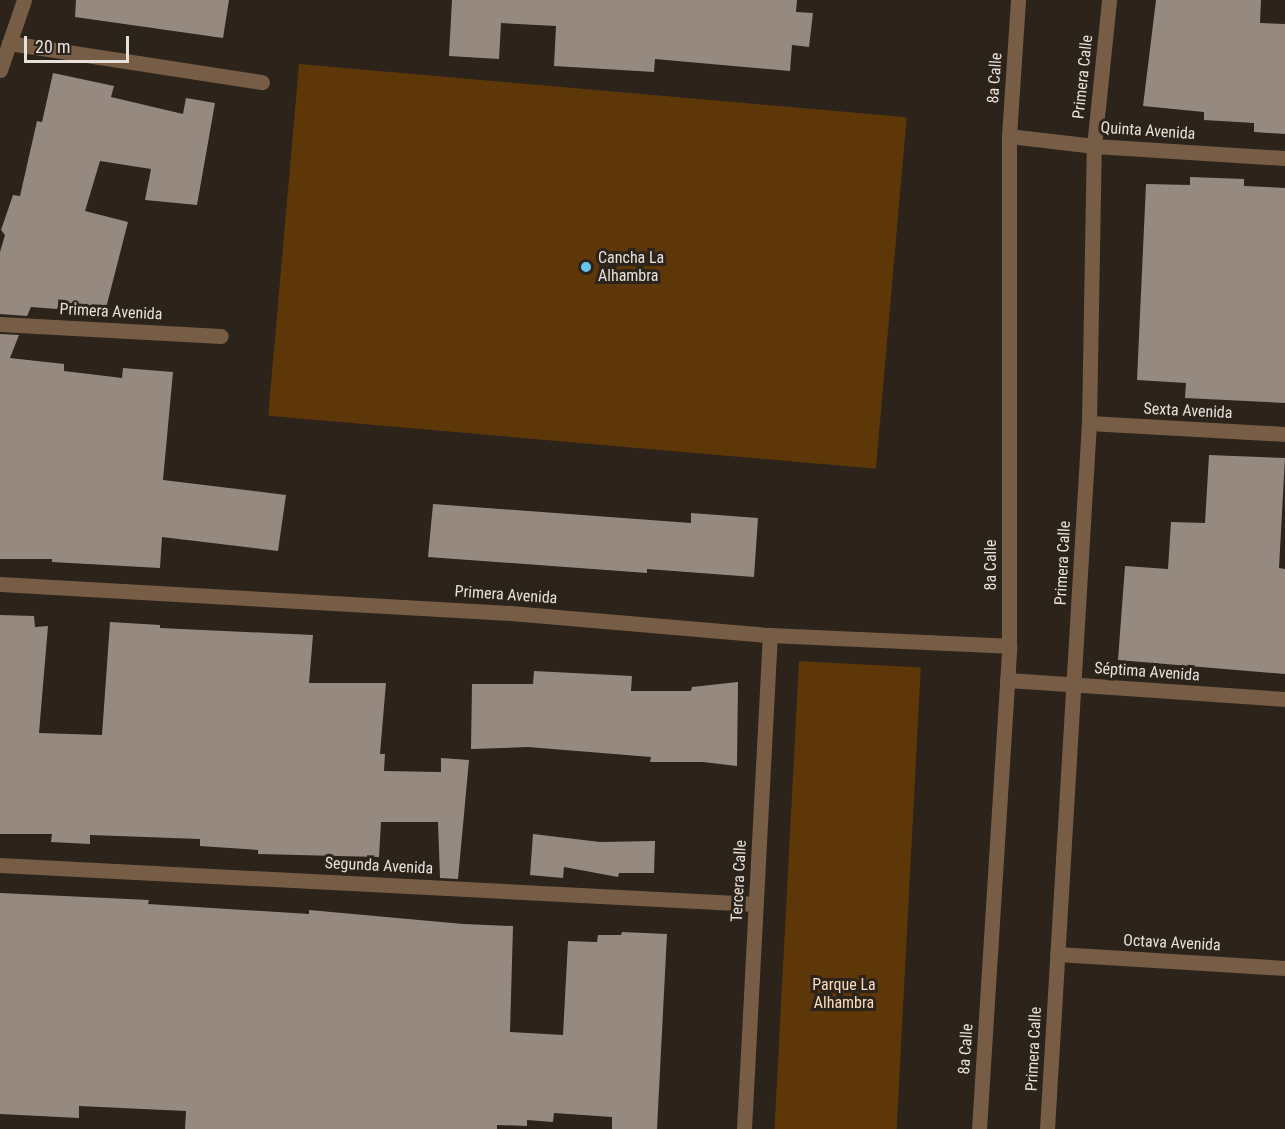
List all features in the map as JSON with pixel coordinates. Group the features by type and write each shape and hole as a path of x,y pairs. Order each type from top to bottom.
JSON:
{"street":[{"path":"0,70 24,0"},
{"name":"8a Calle","path":"979,1129 1009,646 1009,136 1018,0"},
{"name":"Primera Calle","path":"1047,1129 1089,423 1094,146 1109,0"},
{"path":"9,43 262,82"},
{"name":"Quinta Avenida","path":"1009,136 1094,146 1285,158"},
{"name":"Primera Avenida","path":"0,324 221,336"},
{"name":"Sexta Avenida","path":"1089,423 1285,434"},
{"name":"Primera Avenida","path":"0,584 511,613 770,635 1009,646"},
{"name":"Tercera Calle","path":"744,1129 770,635"},
{"name":"Séptima Avenida","path":"1007,680 1285,699"},
{"name":"Segunda Avenida","path":"0,865 756,904"},
{"name":"Octava Avenida","path":"1057,954 1285,968"}],"green space":[{"name":"Cancha La Alhambra","path":"299,64 907,117 876,469 268,416"},
{"name":"Parque La Alhambra","path":"799,661 921,667 897,1129 774,1129"}],"building":[{"path":"76,0 229,0 223,38 75,17"},
{"path":"452,0 797,0 796,12 813,13 809,47 792,45 790,71 655,59 654,72 554,66 556,26 501,23 499,59 449,56"},
{"path":"1156,0 1261,0 1260,23 1285,24 1285,134 1254,132 1254,123 1204,120 1204,112 1143,106"},
{"path":"53,73 114,86 111,97 183,114 186,98 215,103 197,205 145,200 151,169 100,161 85,211 128,222 105,312 60,301 57,309 31,307 27,316 0,314 0,252 5,235 1,230 13,195 20,196 37,121 42,122"},
{"path":"1190,177 1244,179 1244,186 1285,188 1285,403 1185,398 1186,383 1137,380 1146,184 1190,185"},
{"path":"0,334 19,335 10,358 64,364 64,371 122,378 123,368 173,372 163,480 286,495 278,551 162,537 160,568 52,562 52,559 0,559"},
{"path":"1209,455 1285,458 1279,568 1285,569 1285,674 1118,660 1125,566 1168,569 1171,522 1205,523"},
{"path":"433,504 691,523 691,513 758,518 754,577 647,569 647,573 428,557"},
{"path":"0,615 34,616 35,627 48,626 39,733 102,735 110,622 160,625 160,628 313,635 309,683 386,683 380,754 385,754 384,771 441,772 441,758 469,760 458,879 440,878 438,822 381,822 379,857 258,854 258,850 200,846 200,839 90,835 90,844 51,842 52,834 0,834"},
{"path":"534,671 632,676 631,691 691,691 692,687 738,682 737,766 703,762 650,762 651,757 528,747 471,749 472,684 533,684"},
{"path":"533,834 600,842 655,841 654,873 619,873 618,877 564,867 563,878 530,875"},
{"path":"0,893 149,900 148,904 309,914 309,910 463,924 513,926 510,1032 563,1035 568,941 597,942 598,935 621,935 622,932 667,934 657,1129 612,1129 612,1117 554,1113 553,1122 527,1120 527,1126 497,1125 497,1129 185,1129 186,1111 79,1106 79,1118 0,1114"}],"place":[{"name":"Cancha La Alhambra","path":"586,267"}]}
